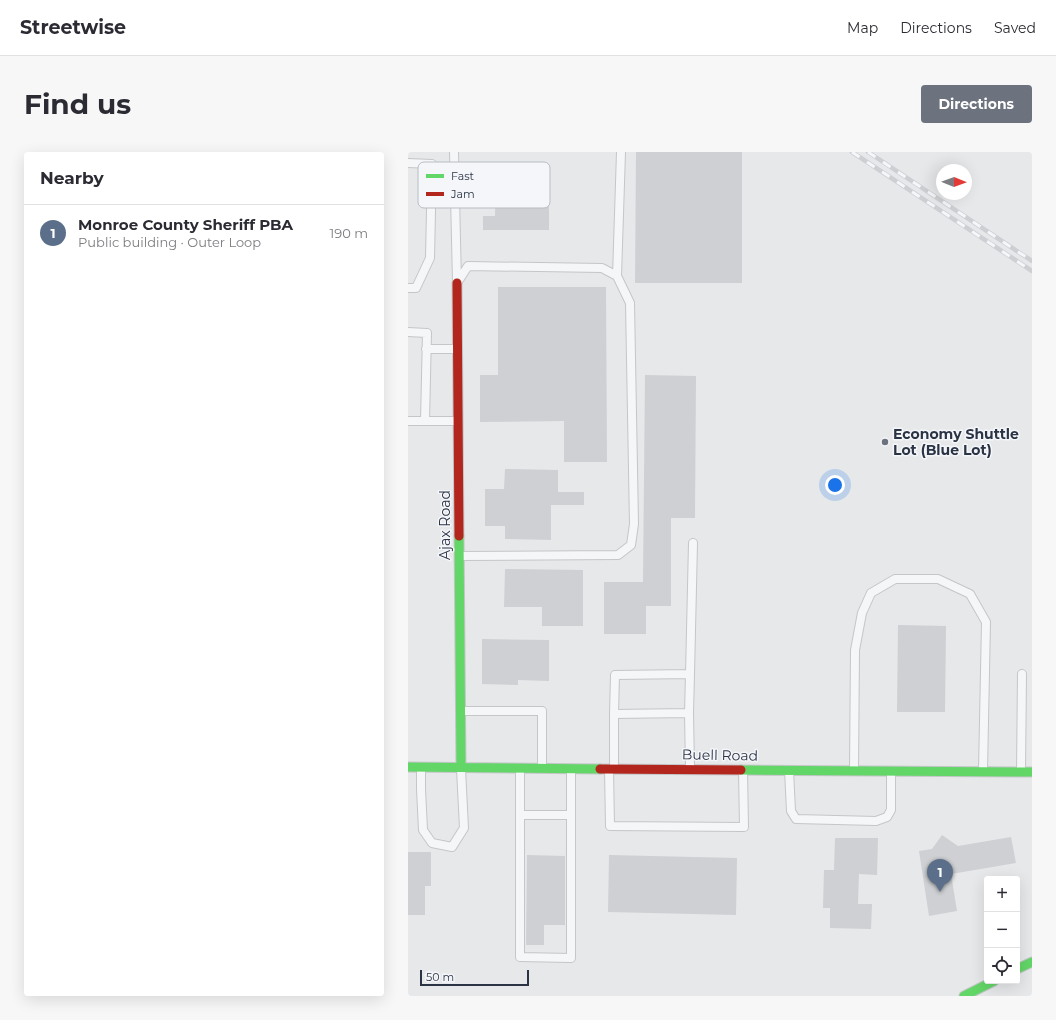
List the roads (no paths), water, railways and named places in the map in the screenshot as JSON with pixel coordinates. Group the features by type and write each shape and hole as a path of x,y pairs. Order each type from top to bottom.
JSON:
{"main road":[{"name":"Ajax Road","path":"457,283 461,767"},
{"name":"Buell Road","path":"408,767 1032,772"},
{"path":"1020,968 1032,962"},
{"path":"964,996 988,984"}],"lane":[{"path":"454,152 454,162"},
{"path":"459,556 618,555 631,545 634,524 630,303 617,276 621,152"},
{"path":"408,163 418,163"},
{"path":"408,288 416,288 430,258 431,208"},
{"path":"455,208 457,283"},
{"path":"457,283 468,266 602,268 617,276"},
{"path":"408,332 427,333 425,421"},
{"path":"426,349 458,349"},
{"path":"408,421 458,421"},
{"path":"690,769 689,714 693,543"},
{"path":"854,770 855,650 862,613 871,593 895,579 938,579 970,594 986,622 983,772"},
{"path":"690,674 615,675 610,826 744,827 744,770"},
{"path":"1021,772 1022,674"},
{"path":"460,711 542,711 542,768"},
{"path":"614,714 689,714"},
{"path":"421,767 420,789 424,830 432,843 452,847 464,828 461,767"},
{"path":"520,768 520,957 571,958 571,768"},
{"path":"789,770 791,811 796,819 876,821 887,816 891,810 891,771"},
{"path":"520,815 571,815"}],"railway":[{"path":"852,152 1032,271"},
{"path":"868,152 1032,261"}],"place":[{"name":"Economy Shuttle Lot (Blue Lot)","path":"885,442"},
{"name":"Monroe County Sheriff PBA","path":"940,892"}]}
